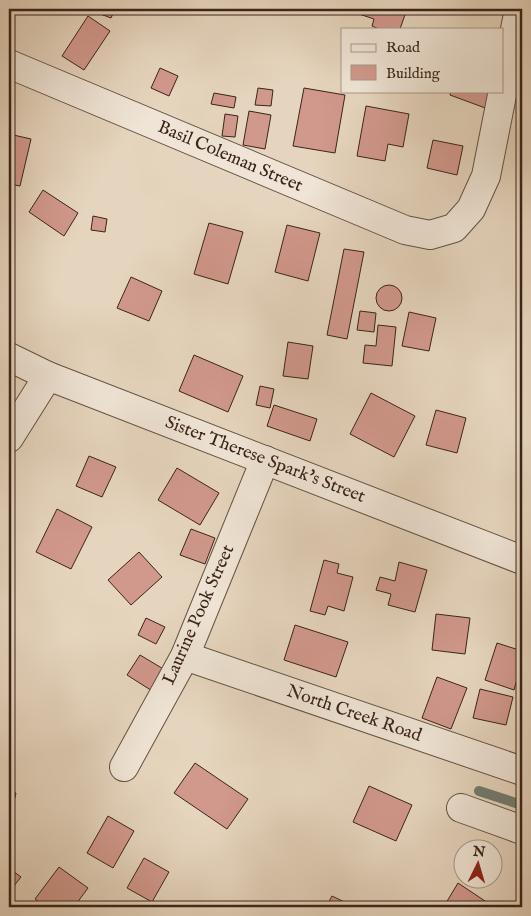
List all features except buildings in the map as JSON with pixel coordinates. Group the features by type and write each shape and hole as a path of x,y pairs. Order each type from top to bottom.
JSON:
{"street":[{"name":"Basil Coleman Street","path":"504,85 519,9"},
{"name":"Basil Coleman Street","path":"9,64 405,230 430,235 454,228 471,209 486,176 503,92"},
{"name":"Sister Therese Spark's Street","path":"9,357 48,376 522,560"},
{"path":"9,438 48,376"},
{"name":"Laurine Pook Street","path":"124,766 185,656 265,460"},
{"name":"North Creek Road","path":"185,656 522,772"},
{"path":"461,808 522,830"}],"waterway":[{"path":"479,791 522,805"}]}
